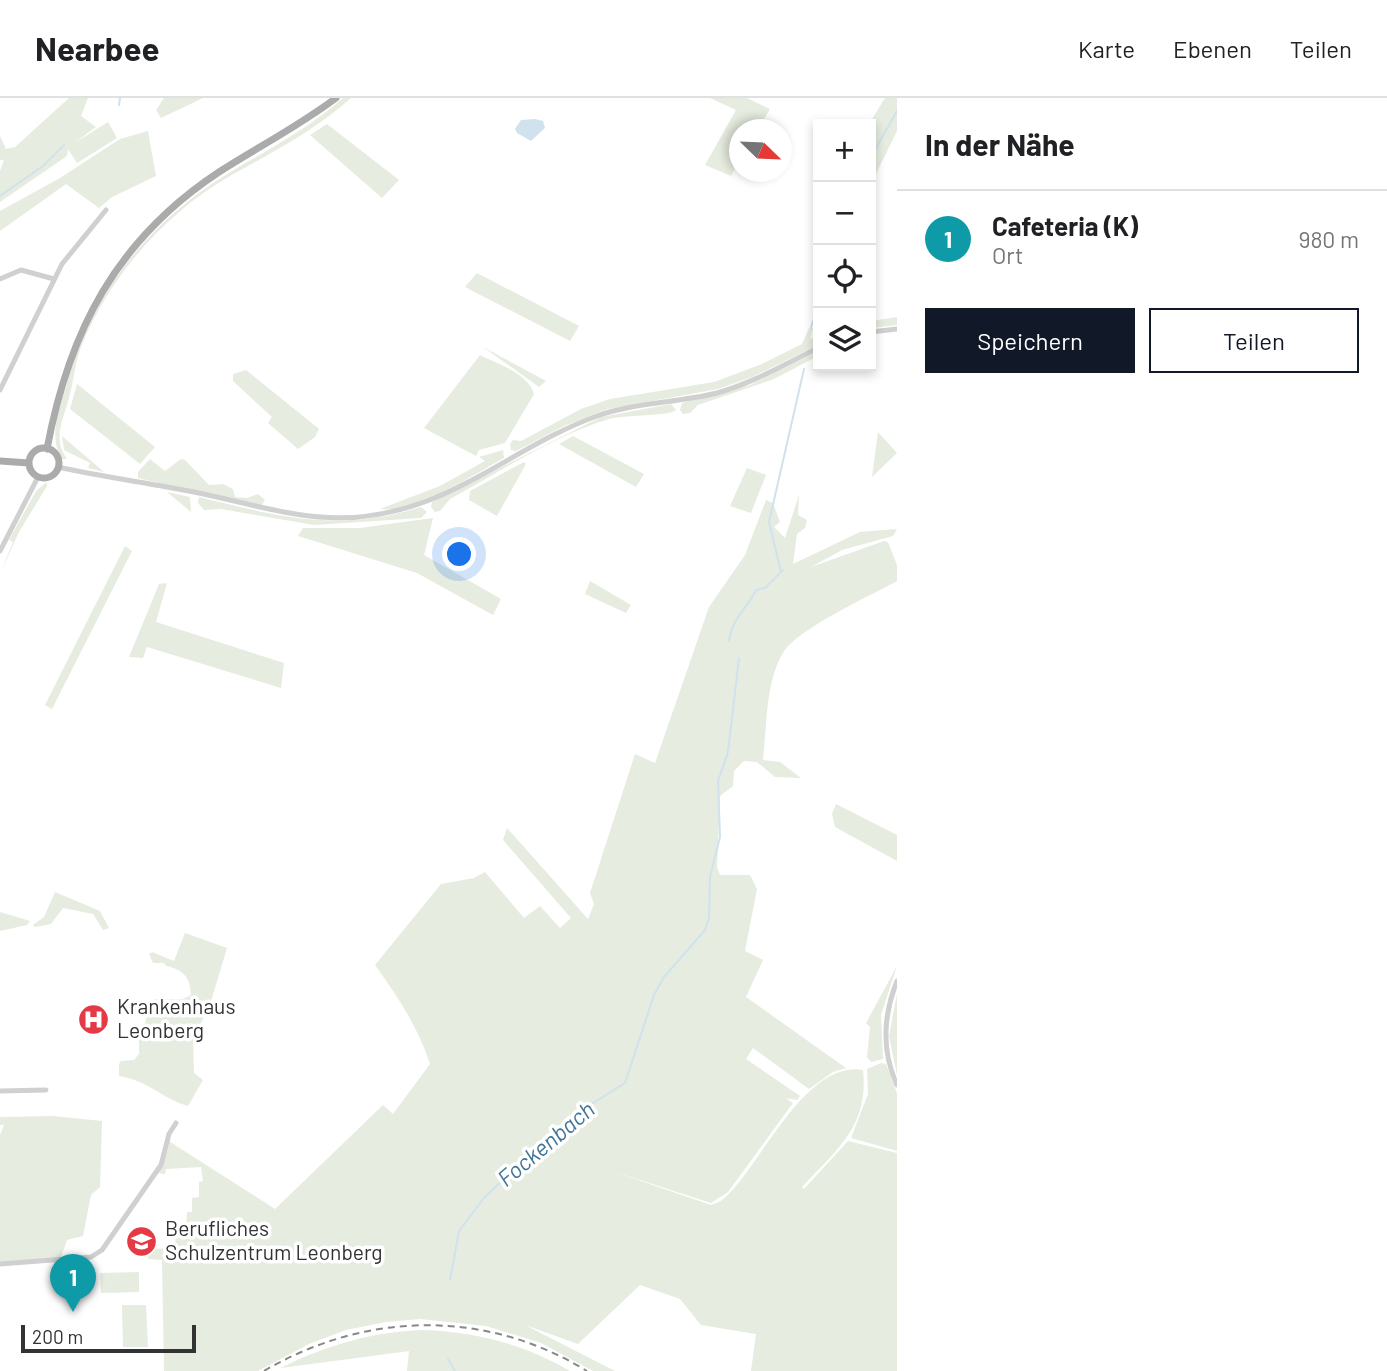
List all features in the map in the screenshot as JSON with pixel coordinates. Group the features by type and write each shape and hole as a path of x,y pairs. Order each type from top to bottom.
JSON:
{"main road":[{"path":"47,449 61,384 80,331 100,293 137,242 175,206 218,173 309,119 336,98"},
{"path":"47,449 57,456 58,467 50,477 38,477 31,470 29,463 36,451 47,449"},
{"path":"0,461 29,463"}],"street":[{"path":"0,390 54,279 79,239 106,210"},
{"path":"0,279 21,270 54,279"},
{"path":"876,331 897,329"},
{"path":"58,467 197,493 305,518 369,516 395,511 446,492 577,423 622,409 720,392 750,382 813,350"},
{"path":"0,551 38,477"},
{"path":"897,981 885,1028 888,1060 897,1085"},
{"path":"0,1091 46,1090"},
{"path":"0,1264 91,1258 102,1250 161,1165 169,1134 176,1122"}],"shaded area":[{"path":"69,98 88,98 81,116 96,127 73,144 108,122 117,138 77,163 68,149 67,156 0,202 0,171 4,160 0,160 0,136 6,149 15,147"},
{"path":"164,98 203,98 161,118 156,110"},
{"path":"343,98 351,98 308,131 230,176 183,209 161,228 123,272 93,321 79,353 61,427 60,443 67,459 62,459 56,442 56,423 76,354 90,323 124,266 169,217 196,195 300,130"},
{"path":"710,98 747,98 770,109 764,119 731,119 736,110"},
{"path":"885,98 897,98 897,131 876,174 876,119 872,119"},
{"path":"729,122 729,175 705,165"},
{"path":"327,124 399,180 382,198 310,135"},
{"path":"148,131 156,176 112,197 99,208 66,184 0,231 0,211 60,178 120,139"},
{"path":"477,273 579,326 570,341 465,287"},
{"path":"897,317 897,325 876,327 876,320"},
{"path":"809,328 813,328 810,339 813,338 813,347 752,377 718,389 608,409 564,426 516,451 511,450 510,444 513,440 521,441 581,409 610,399 714,382 762,364 802,344"},
{"path":"483,347 546,381 539,387"},
{"path":"813,354 813,359 774,379 698,405 690,413 683,414 680,410 682,403 750,385"},
{"path":"480,355 519,375 534,394 505,443 479,450 476,456 424,428"},
{"path":"246,370 319,429 315,437 298,449 268,423 272,417 233,381 233,374"},
{"path":"77,384 155,447 140,464 70,409"},
{"path":"671,404 676,410 672,412 609,419 588,426 528,455 450,499 440,511 435,512 431,507 432,502 601,417"},
{"path":"878,432 897,453 872,477"},
{"path":"62,436 104,472 88,468 90,463 64,450"},
{"path":"573,436 644,474 636,487 559,444"},
{"path":"503,450 504,458 444,491 409,505 380,509 440,486 485,461 479,457"},
{"path":"150,459 165,471 181,459 185,460 209,485 223,484 233,489 235,497 247,498 258,494 265,500 260,507 138,478 138,472"},
{"path":"524,462 526,464 497,516 469,500 470,491"},
{"path":"747,468 766,475 751,513 730,506"},
{"path":"47,482 19,532 0,574 13,542 9,540 36,491"},
{"path":"167,492 190,497 191,512"},
{"path":"799,495 798,515 807,520 805,528 797,534 793,564 860,532 897,529 893,536 842,550 811,567 884,541 888,542 897,565 897,581 803,634 783,653 777,665 770,691 763,760 780,762 801,778 775,777 757,762 744,761 734,771 733,786 720,796 717,867 720,875 750,875 757,889 745,951 763,960 746,997 846,1068 833,1072 809,1089 753,1048 746,1059 800,1096 797,1100 786,1098 793,1103 728,1192 711,1203 609,1170 711,1205 721,1201 736,1186 784,1121 821,1082 841,1072 863,1070 864,1090 856,1122 838,1148 802,1187 804,1189 848,1141 897,1153 897,1371 751,1371 756,1334 701,1325 680,1299 640,1285 578,1344 525,1325 615,1371 593,1371 541,1343 486,1326 420,1319 346,1330 309,1344 258,1371 164,1371 162,1260 148,1259 148,1249 175,1248 176,1231 186,1230 187,1212 192,1212 192,1198 199,1197 199,1182 203,1181 201,1167 166,1169 165,1174 156,1173 167,1140 275,1209 383,1105 393,1114 430,1064 407,1013 375,965 441,884 474,878 485,872 524,918 540,906 560,928 571,918 503,840 507,828 588,919 594,904 590,893 635,754 655,763 709,607 745,555 766,500 773,503 780,522 774,527 785,538"},
{"path":"199,497 283,516 336,521 391,515 421,507 427,512 421,518 314,525 221,509 204,510 198,503"},
{"path":"433,518 424,555 501,599 493,615 417,573 298,536 303,528 360,528"},
{"path":"125,546 132,551 52,709 45,705"},
{"path":"590,581 631,605 626,613 585,594"},
{"path":"167,583 156,622 284,663 281,688 147,647 143,658 129,657 159,584"},
{"path":"836,804 897,835 897,861 835,827 832,814"},
{"path":"55,892 100,911 109,928 103,930 93,914 63,908 51,924 35,927 33,925 44,917"},
{"path":"0,912 30,921 27,925 0,931"},
{"path":"185,933 227,948 212,998 193,1042 194,1073 203,1080 188,1106 130,1078 119,1076 121,1061 134,1060 139,1054 139,1039 147,1017 141,1005 148,1001 179,999 191,995 185,975 164,963 153,963 149,954 152,952 174,961"},
{"path":"897,966 881,1015 883,1059 871,1062 867,1057 870,1027 866,1023"},
{"path":"897,994 897,1075 889,1036"},
{"path":"881,1063 886,1064 897,1093 897,1151 851,1138 868,1094 867,1069"},
{"path":"53,1116 102,1121 100,1187 91,1195 83,1236 67,1240 60,1260 0,1264 0,1135 4,1125 0,1125 0,1117"},
{"path":"139,1272 139,1292 101,1293 100,1273"},
{"path":"122,1305 146,1305 148,1347 123,1347"},
{"path":"423,1330 462,1333 499,1341 535,1353 570,1371 407,1371 409,1351 281,1368 350,1341"}],"water":[{"path":"521,120 543,121 545,128 531,141 517,133 515,129"}],"waterway":[{"path":"119,105 120,98"},
{"path":"876,148 897,111"},
{"path":"0,196 43,166 64,145"},
{"path":"811,327 813,322"},
{"path":"781,572 769,522 804,369"},
{"name":"Fockenbach","path":"729,641 736,620 756,590 765,588 783,570"},
{"name":"Fockenbach","path":"450,1280 459,1231 484,1198 513,1170 540,1155 582,1110 625,1083 654,995 664,977 705,930 709,918 710,877 720,837 718,781 728,752 739,658"},
{"name":"Fockenbach","path":"448,1359 455,1371"}],"railway":[{"path":"264,1371 303,1351 343,1337 384,1328 426,1325 467,1328 508,1336 548,1351 587,1371"}],"place":[{"name":"Krankenhaus Leonberg","path":"94,1019"},
{"name":"Berufliches Schulzentrum Leonberg","path":"142,1241"},
{"name":"Cafeteria (K)","path":"73,1312"}]}
